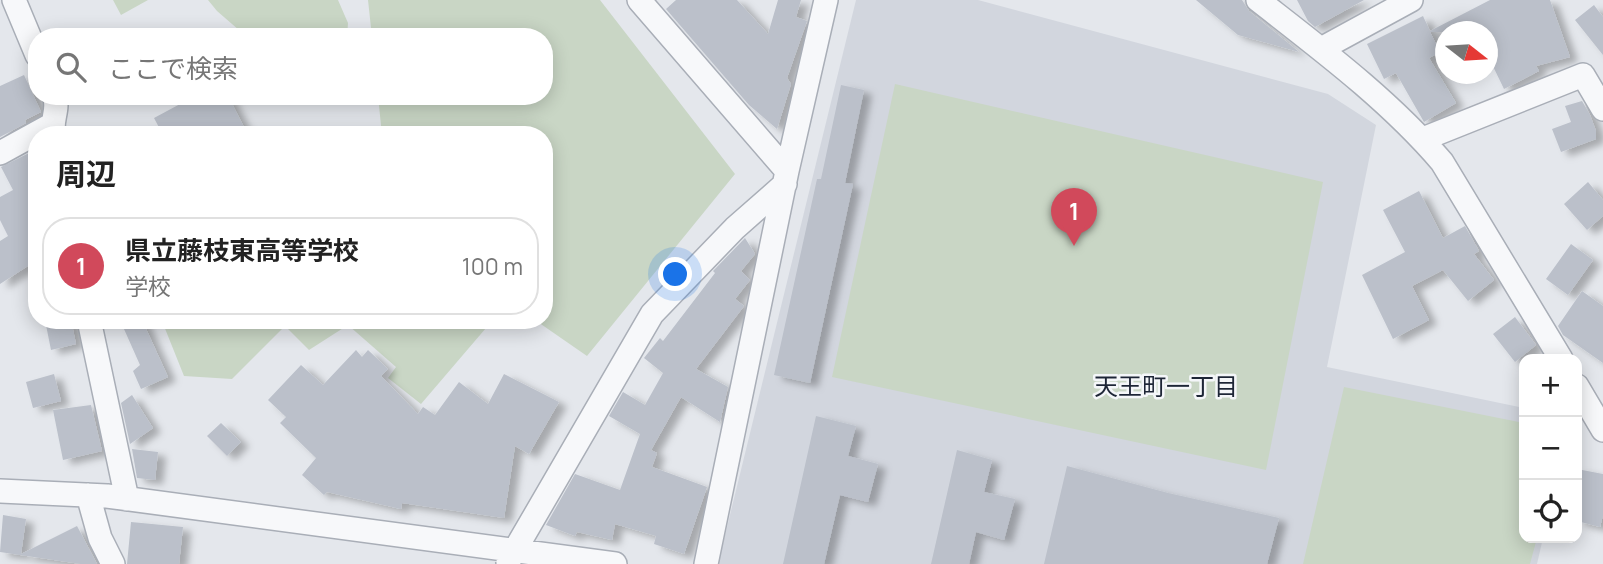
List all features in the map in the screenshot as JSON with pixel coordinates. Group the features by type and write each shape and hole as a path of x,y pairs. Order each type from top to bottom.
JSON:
{"street":[{"path":"14,0 28,33"},
{"path":"639,0 786,178"},
{"path":"706,564 826,0"},
{"path":"1258,0 1321,49 1423,139 1442,162 1558,354"},
{"path":"1321,49 1411,0"},
{"path":"1423,139 1583,75 1603,109"},
{"path":"54,126 57,105"},
{"path":"0,153 28,141"},
{"path":"510,558 652,314 786,178"},
{"path":"91,329 127,499"},
{"path":"1582,394 1603,430"},
{"path":"0,491 127,499 510,558 615,564"},
{"path":"88,495 100,538 113,564"}],"shaded area":[{"path":"856,0 978,0 1328,94 1376,125 1327,367 1519,407 1519,543 1542,543 1537,564 718,564"}],"green space":[{"path":"113,0 148,0 121,15"},
{"path":"208,0 338,0 348,28 237,28"},
{"path":"368,0 600,0 735,174 587,356 548,329 553,329 553,126 381,126 379,105 553,105 553,28 371,28"},
{"path":"895,84 1323,182 1266,470 832,377"},
{"path":"165,329 282,329 232,379 184,376"},
{"path":"288,329 342,329 309,350"},
{"path":"353,329 485,329 421,404 388,378 396,367"},
{"path":"1344,387 1519,422 1519,543 1536,543 1530,564 1303,564"}],"building":[{"path":"676,0 737,0 768,34 778,0 801,0 796,17 807,21 787,78 791,84 777,129 749,105 666,9"},
{"path":"1196,0 1242,0 1249,11 1299,52 1238,35"},
{"path":"1297,0 1364,0 1315,27 1308,21"},
{"path":"1490,0 1550,0 1570,57 1536,66 1539,71 1504,89 1498,77 1498,21 1449,21"},
{"path":"1594,5 1603,17 1603,55 1575,20"},
{"path":"1423,16 1430,31 1435,28 1435,32 1430,32 1435,42 1435,55 1429,58 1435,68 1435,84 1445,84 1456,103 1424,122 1396,73 1384,79 1367,44"},
{"path":"24,75 28,84 28,105 38,105 41,112 0,137 0,86"},
{"path":"841,85 864,90 845,183 853,184 810,383 774,375 817,179 821,179"},
{"path":"1582,101 1596,131 1596,139 1561,152 1552,129 1571,122 1565,106"},
{"path":"178,105 233,105 243,126 158,126 154,118"},
{"path":"28,154 28,266 0,284 0,241 8,236 0,220 0,197 13,190 1,167"},
{"path":"1588,182 1603,200 1603,216 1587,230 1564,204"},
{"path":"1419,191 1443,238 1465,226 1479,251 1474,254 1494,280 1468,301 1443,270 1412,286 1429,320 1393,339 1362,275 1405,252 1383,210"},
{"path":"745,238 755,254 741,271 750,280 735,299 744,306 696,369 728,387 720,422 681,397 651,450 657,453 652,467 707,487 684,554 654,544 656,536 615,524 612,540 577,532 575,536 546,525 575,474 620,490 640,434 609,416 623,392 645,405 663,373 644,358 660,338 663,341 715,273 713,271"},
{"path":"1571,244 1593,260 1568,295 1546,279"},
{"path":"1582,291 1603,306 1603,363 1563,335 1558,326"},
{"path":"1515,317 1536,345 1525,354 1519,354 1519,359 1515,362 1493,334"},
{"path":"47,329 73,329 76,344 51,350"},
{"path":"124,329 146,329 168,377 141,389 133,371 140,365"},
{"path":"356,350 362,357 368,350 388,369 381,376 418,414 423,407 435,415 459,382 488,404 504,374 559,402 529,454 515,446 504,518 402,503 401,509 327,492 324,495 302,475 316,458 280,423 286,417 268,400 301,365 323,385"},
{"path":"54,374 61,401 33,408 26,382"},
{"path":"132,395 153,428 130,444 121,403"},
{"path":"91,405 102,451 63,460 53,410"},
{"path":"816,416 856,426 848,456 878,464 868,502 840,495 824,564 783,564"},
{"path":"221,423 241,442 227,456 207,436"},
{"path":"132,449 158,452 155,480 137,478"},
{"path":"957,450 992,460 984,492 1015,499 1004,540 976,532 969,564 931,564"},
{"path":"1067,466 1168,493 1279,518 1267,564 1044,564"},
{"path":"1582,470 1603,474 1603,515 1600,527 1582,522"},
{"path":"3,515 26,519 21,554 77,526 97,564 0,552"},
{"path":"131,522 183,527 179,564 127,564"}],"place":[{"name":"県立藤枝東高等学校","path":"1074,246"}],"district":[{"name":"天王町一丁目","path":"1166,387"}]}
